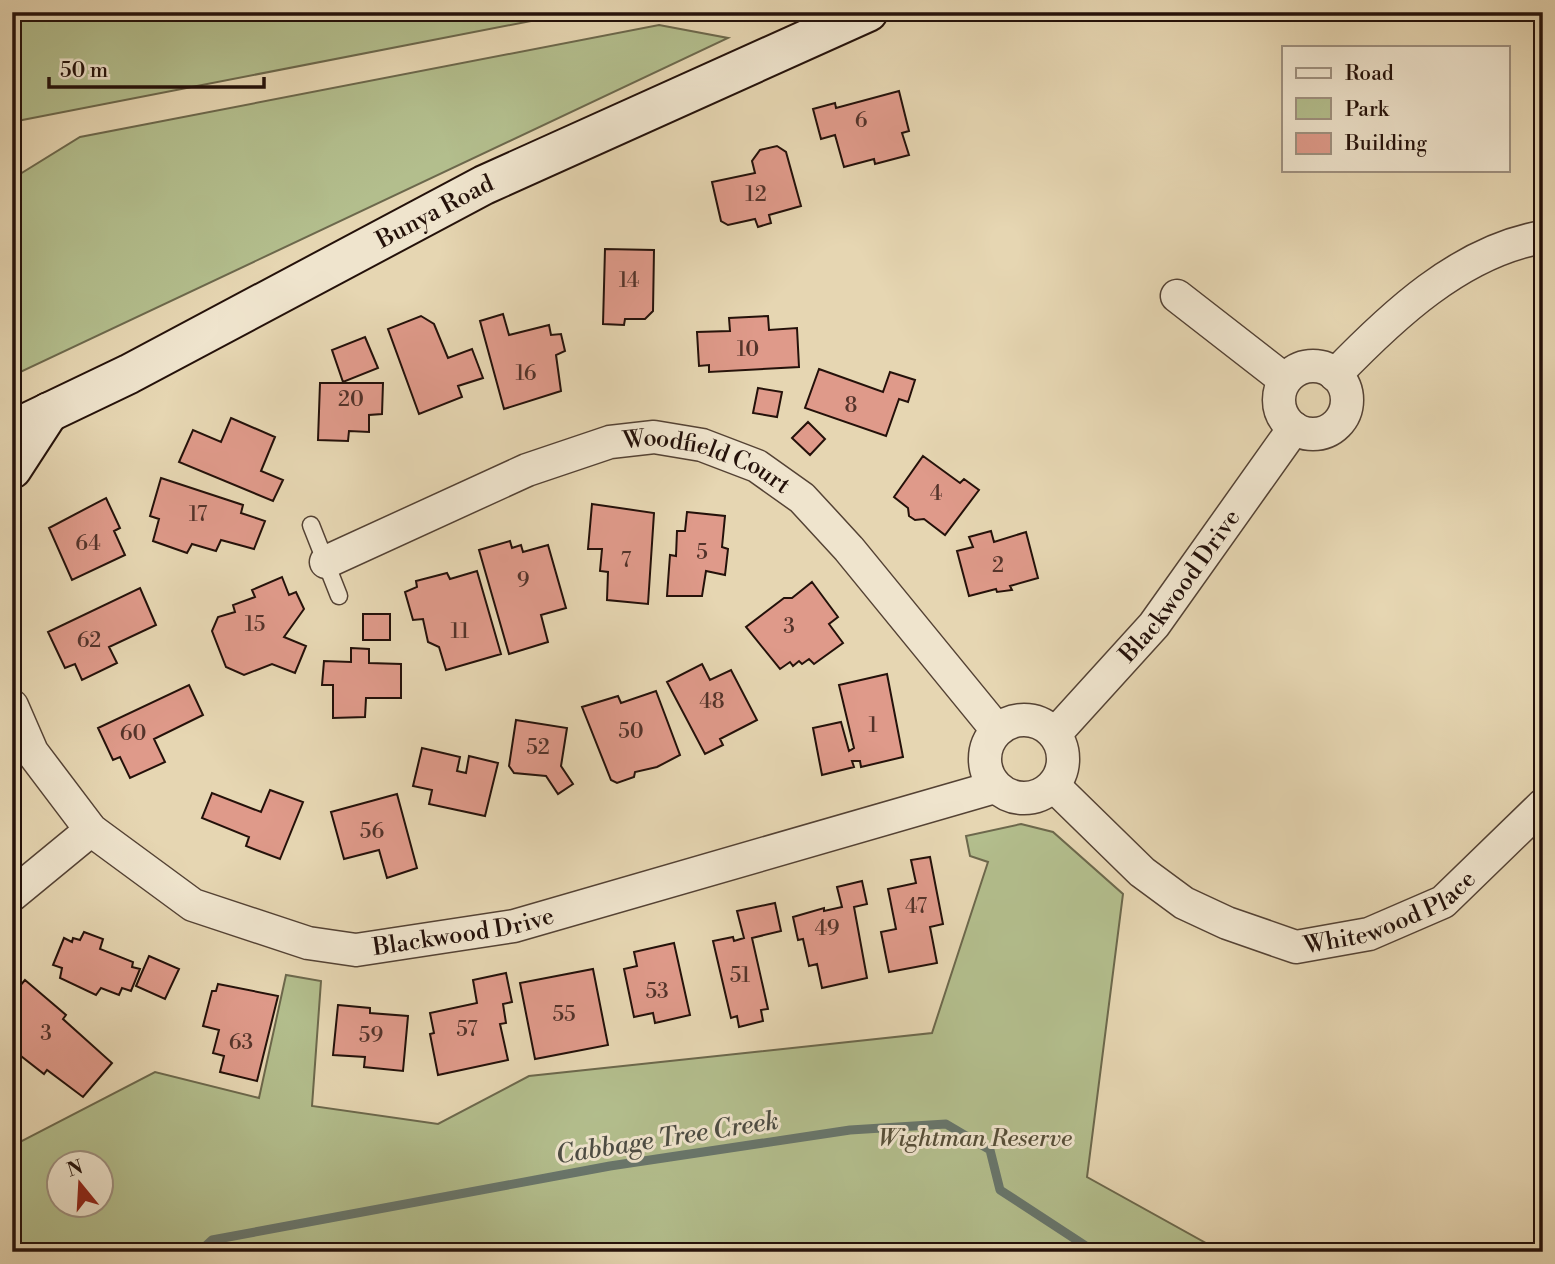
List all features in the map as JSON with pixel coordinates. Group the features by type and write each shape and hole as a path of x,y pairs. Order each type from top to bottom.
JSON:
{"main road":[{"name":"Bunya Road","path":"12,430 214,330 484,185 868,12"},
{"path":"12,469 51,410"}],"street":[{"path":"1335,375 1372,337 1433,286 1476,260 1522,240 1543,237"},
{"path":"1177,296 1285,380"},
{"path":"1314,366 1335,375 1346,392 1347,403 1337,424 1316,433 1294,428 1281,411 1279,401 1285,380 1303,368 1314,366"},
{"name":"Blackwood Drive","path":"1055,734 1154,625 1294,428"},
{"name":"Woodfield Court","path":"326,562 527,470 610,442 654,437 702,445 757,466 802,498 849,549 997,730"},
{"name":"Blackwood Drive","path":"12,706 32,752 91,830 193,905 308,943 356,950 514,926 995,787"},
{"path":"1021,719 1033,720 1055,734 1061,743 1064,765 1054,786 1031,798 1018,798 995,787 985,765 985,752 997,730 1021,719"},
{"name":"Whitewood Place","path":"1054,786 1112,839 1142,872 1184,903 1227,923 1296,947 1369,934 1443,902 1543,805"},
{"path":"12,895 91,830"}],"lane":[{"path":"312,525 340,596"}],"green space":[{"path":"12,12 577,12 12,122"},
{"path":"659,25 728,38 12,376 12,179 80,137"},
{"name":"Wightman Reserve","path":"1021,824 1053,832 1123,894 1087,1177 1222,1252 849,1252 846,1247 827,1252 12,1252 12,1146 155,1072 259,1098 286,975 321,981 312,1106 438,1124 529,1076 932,1033 988,862 970,856 966,836"}],"building":[{"path":"899,91 909,131 902,133 909,155 875,164 874,159 844,167 835,135 821,139 813,109 835,103 836,108"},
{"path":"777,146 786,152 801,206 769,215 771,223 758,227 755,219 728,225 721,221 712,182 755,173 752,161 760,150"},
{"path":"605,249 654,250 653,311 645,319 625,319 624,325 603,324"},
{"path":"503,314 509,335 549,325 551,335 561,334 565,351 556,355 561,391 504,409 480,321"},
{"path":"421,316 434,324 448,358 472,349 483,378 458,386 462,397 419,414 388,329"},
{"path":"768,316 769,330 797,328 799,367 709,372 709,365 699,366 697,332 730,331 729,318"},
{"path":"365,337 378,368 343,382 332,350"},
{"path":"819,369 883,392 890,372 915,380 908,402 899,399 886,436 805,408"},
{"path":"320,383 383,383 382,414 369,415 369,432 349,431 348,441 318,440"},
{"path":"758,388 782,392 777,417 753,413"},
{"path":"231,418 275,437 261,471 283,480 273,501 179,462 193,430 221,442"},
{"path":"808,422 825,439 810,455 792,438"},
{"path":"923,456 960,483 964,479 979,490 945,535 924,519 915,520 909,516 908,508 894,497"},
{"path":"161,478 243,505 241,513 265,521 254,549 221,540 216,551 192,544 187,553 153,541 159,519 150,516"},
{"path":"106,498 120,528 114,531 125,555 72,580 49,528"},
{"path":"592,504 654,513 648,604 607,600 608,572 600,571 602,549 588,549"},
{"path":"687,512 725,516 722,547 728,549 725,575 706,571 702,596 667,596 670,555 676,556 677,531 685,531"},
{"path":"991,531 994,542 1026,532 1038,578 1010,586 1012,590 997,592 996,589 969,596 957,551 973,547 969,537"},
{"path":"510,541 512,548 521,545 523,552 548,545 566,608 541,615 548,642 509,654 479,550"},
{"path":"477,571 501,654 446,670 439,647 428,642 423,619 413,620 405,592 417,587 416,581 447,573 450,579"},
{"path":"282,577 289,595 296,592 304,609 284,637 306,646 295,673 272,664 244,675 226,667 212,631 218,617 235,612 233,605 255,597 252,590"},
{"path":"812,582 838,617 829,624 843,643 814,664 809,659 802,664 799,661 793,666 790,662 780,669 746,627 784,598 792,598"},
{"path":"140,588 156,625 109,647 117,663 82,680 75,664 65,668 48,632"},
{"path":"363,614 390,614 390,640 363,640"},
{"path":"351,648 369,649 369,663 401,664 401,698 366,698 365,717 333,718 333,685 322,685 324,661 351,662"},
{"path":"702,664 710,680 731,670 757,720 720,739 723,745 705,754 667,682"},
{"path":"887,674 903,757 861,767 860,761 852,761 854,767 822,775 813,728 841,722 849,751 854,748 839,685"},
{"path":"189,685 203,715 154,739 165,762 130,778 120,757 113,760 98,728"},
{"path":"656,691 680,755 657,767 635,772 634,777 617,783 611,780 582,707 618,696 621,703"},
{"path":"516,720 567,728 561,766 573,784 558,794 546,776 514,773 509,766"},
{"path":"422,748 460,757 457,771 466,773 469,756 498,763 485,816 429,804 432,790 413,786"},
{"path":"270,790 303,802 280,859 246,846 249,837 202,818 212,793 261,812"},
{"path":"397,794 417,868 387,878 379,850 344,859 331,812"},
{"path":"930,857 943,924 930,927 937,963 889,972 881,932 896,929 888,889 916,883 911,860"},
{"path":"862,881 867,904 854,907 867,978 822,988 817,964 809,966 803,939 798,940 793,917 824,908 824,911 842,907 837,887"},
{"path":"775,903 781,931 752,938 768,1009 761,1010 763,1021 739,1027 737,1016 731,1018 713,941 744,938 737,911"},
{"path":"84,932 103,939 100,949 133,962 132,967 140,969 131,991 122,988 119,995 101,988 96,995 60,978 62,968 53,965 64,938 72,942 73,938 80,940"},
{"path":"674,943 690,1015 655,1023 653,1013 634,1017 624,969 637,966 634,952"},
{"path":"149,956 179,969 165,999 136,986"},
{"path":"593,969 608,1045 535,1059 520,983"},
{"path":"506,973 512,1002 503,1004 506,1023 500,1024 508,1060 438,1075 430,1034 434,1033 430,1013 477,1003 473,980"},
{"path":"25,980 66,1015 63,1019 112,1063 83,1097 47,1070 44,1074 12,1049 12,995"},
{"path":"218,984 278,996 257,1081 220,1072 224,1056 213,1053 219,1030 203,1026 212,991 216,991"},
{"path":"338,1005 370,1008 370,1013 408,1016 403,1071 364,1067 365,1057 333,1055"}],"waterway":[{"name":"Cabbage Tree Creek","path":"199,1252 212,1240 610,1166 850,1130 946,1124 990,1150 1000,1190 1095,1252"}]}
